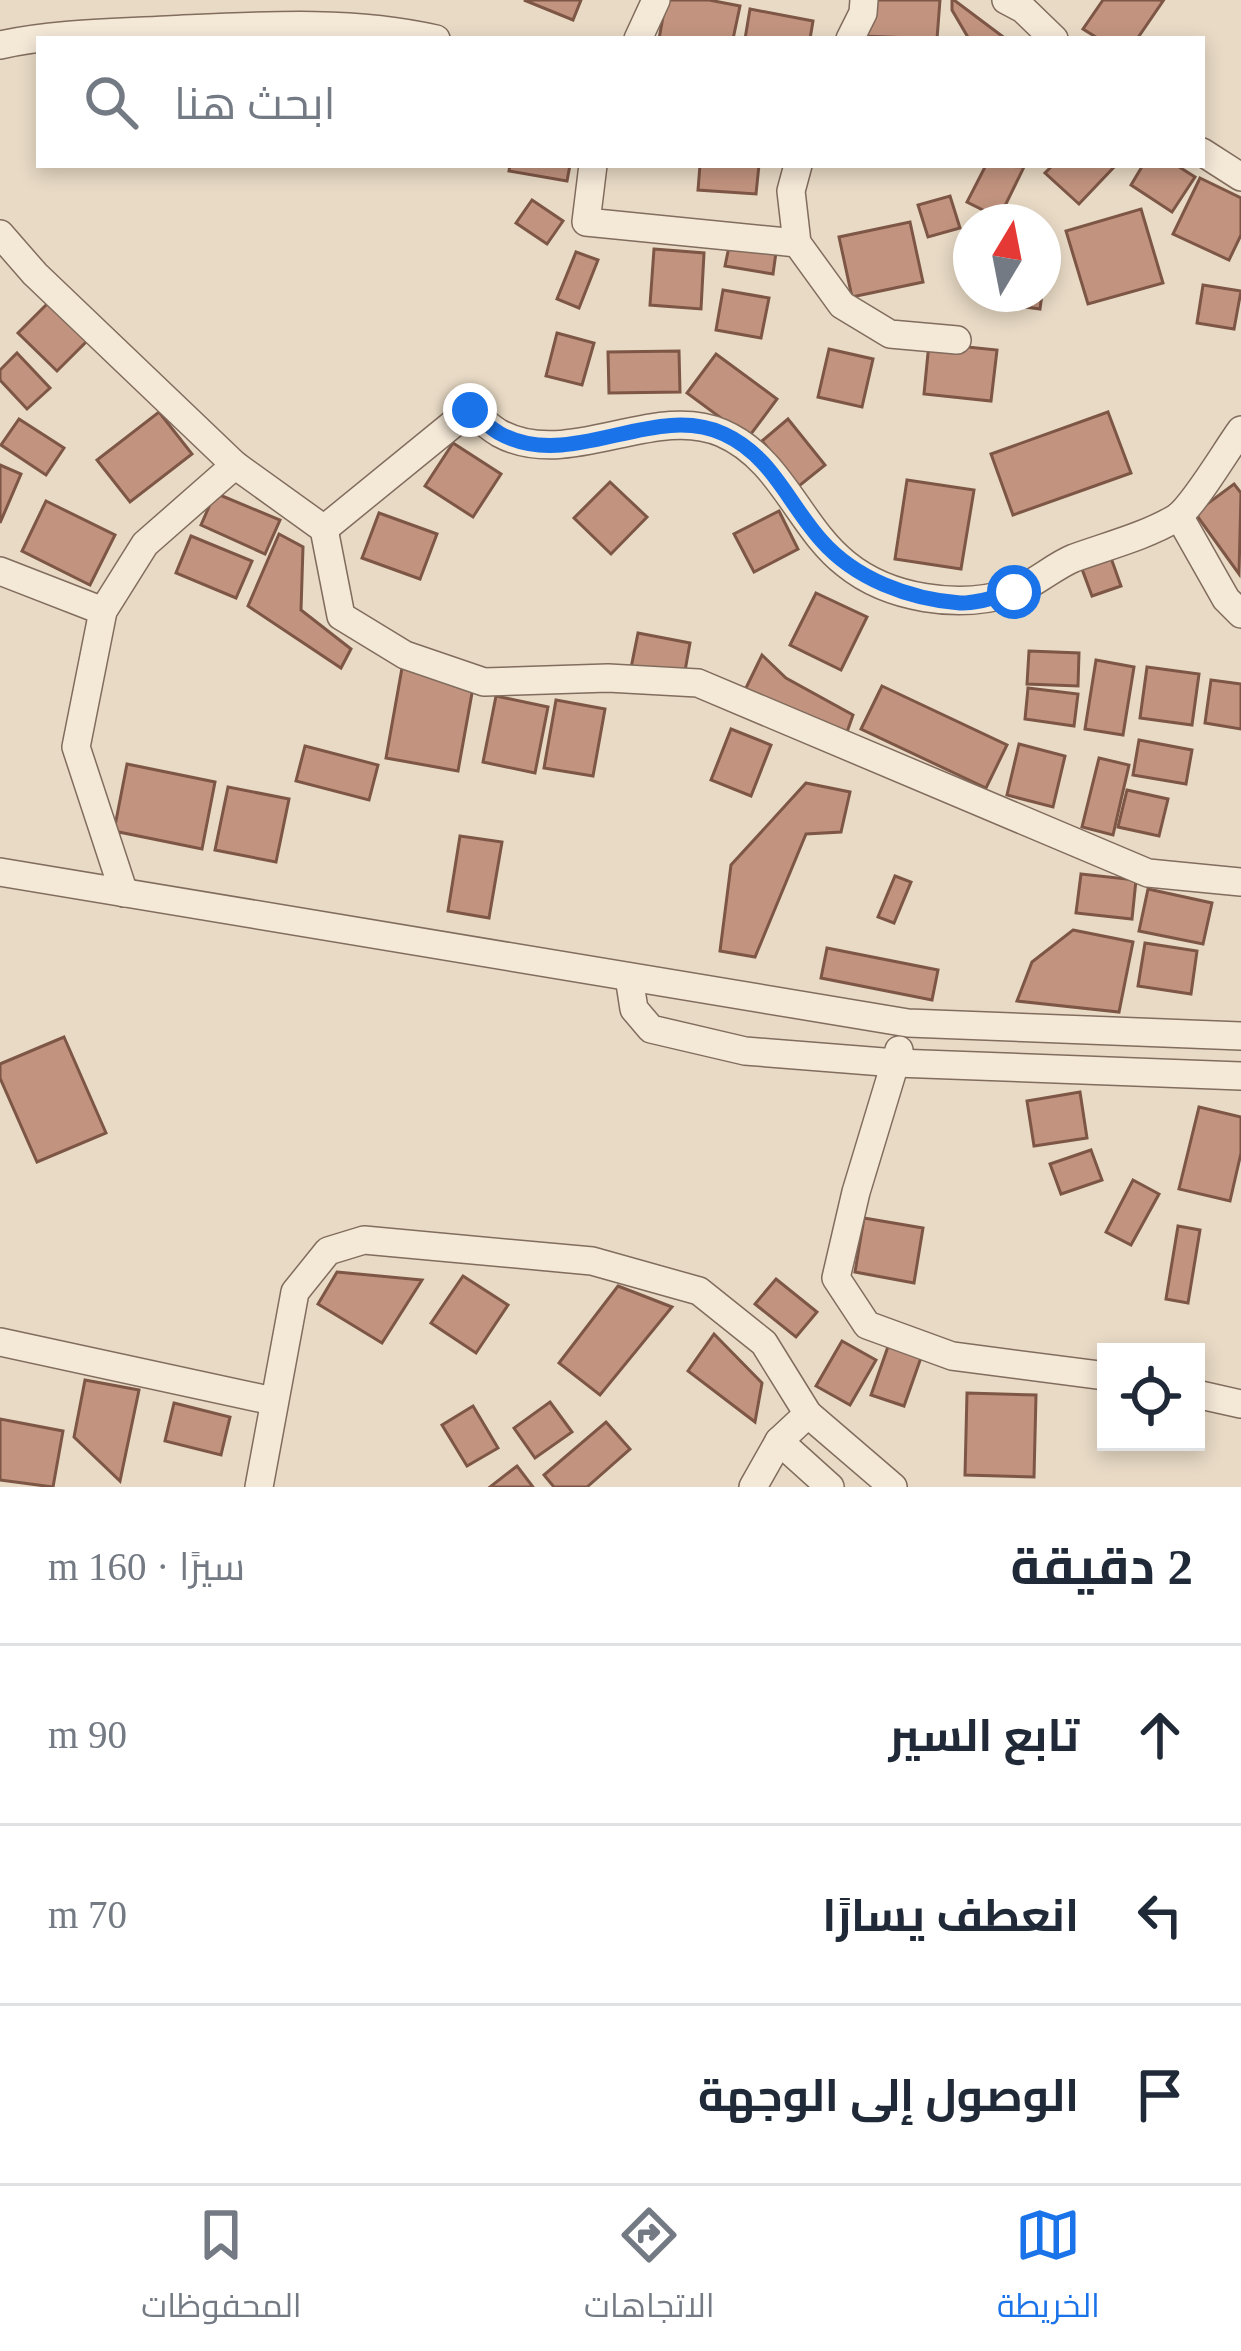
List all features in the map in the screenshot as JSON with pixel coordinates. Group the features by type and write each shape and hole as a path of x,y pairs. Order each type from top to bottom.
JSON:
{"street":[{"path":"639,36 656,0"},
{"path":"852,36 863,14 864,0"},
{"path":"1006,0 1023,9 1051,36"},
{"path":"40,36 262,26 423,36"},
{"path":"0,44 36,37"},
{"path":"1205,154 1241,177"},
{"path":"593,168 586,222 797,243"},
{"path":"797,168 791,191 797,243 842,304 890,334 957,340"},
{"path":"0,234 35,274 235,465 324,530 340,616 405,655 484,682 608,678 698,683 1148,873 1241,882"},
{"path":"324,530 470,410 500,434 527,443 597,441 684,423 722,433 761,457 819,538 849,567 899,591 964,603 1014,592 1063,563 1179,516 1241,430"},
{"path":"124,892 76,747 103,611 145,544 235,465"},
{"path":"1179,516 1226,599 1241,614"},
{"path":"0,572 103,611"},
{"path":"0,872 908,1023 1241,1036"},
{"path":"629,976 634,1009 651,1029 745,1051 896,1063 1241,1076"},
{"path":"908,1023 856,1192 836,1278 867,1325 952,1355 1097,1375"},
{"path":"259,1487 295,1292 328,1251 364,1240 592,1261 699,1291 764,1343 808,1414 893,1487"},
{"path":"0,1342 273,1401"},
{"path":"1205,1396 1241,1404"},
{"path":"754,1487 779,1441 808,1414"},
{"path":"779,1441 830,1487"}],"building":[{"path":"524,0 581,0 573,20"},
{"path":"666,0 740,6 734,36 660,36"},
{"path":"867,0 940,0 937,36 862,36"},
{"path":"954,0 1002,36 967,36 952,10"},
{"path":"1103,0 1163,1 1139,36 1094,36 1083,29"},
{"path":"750,9 813,21 810,36 746,36"},
{"path":"510,168 569,168 567,181"},
{"path":"700,168 759,168 756,194 698,190"},
{"path":"984,168 1024,168 1006,204 967,202"},
{"path":"1050,168 1113,168 1079,204 1045,173"},
{"path":"1141,168 1181,168 1195,177 1172,212 1131,185"},
{"path":"1200,178 1241,198 1241,235 1229,260 1173,234"},
{"path":"950,196 953,230 928,237 918,205"},
{"path":"532,200 563,221 547,244 516,223"},
{"path":"1141,209 1163,283 1088,304 1066,231"},
{"path":"910,222 923,282 852,297 839,237"},
{"path":"731,237 777,245 773,274 725,266"},
{"path":"654,249 704,253 701,309 650,305"},
{"path":"576,252 598,260 579,308 557,299"},
{"path":"1203,285 1241,291 1234,329 1197,323"},
{"path":"723,290 769,298 761,338 716,330"},
{"path":"48,303 87,341 57,371 18,333"},
{"path":"557,333 594,343 582,385 546,376"},
{"path":"929,343 997,350 991,401 924,394"},
{"path":"829,349 873,359 862,407 818,397"},
{"path":"679,351 680,392 609,393 608,352"},
{"path":"17,353 50,388 27,409 0,380 0,370"},
{"path":"716,354 777,399 748,438 687,393"},
{"path":"159,412 192,454 130,502 97,460"},
{"path":"1108,412 1131,473 1013,515 991,454"},
{"path":"19,419 64,448 46,475 1,445"},
{"path":"788,419 825,465 799,486 762,441"},
{"path":"453,443 501,474 473,517 425,486"},
{"path":"0,465 21,474 0,523"},
{"path":"907,480 974,490 961,569 895,559"},
{"path":"610,482 647,517 611,554 574,518"},
{"path":"1234,484 1241,493 1239,574 1195,513"},
{"path":"215,493 280,520 265,554 201,525"},
{"path":"46,501 115,535 90,585 22,551"},
{"path":"779,511 798,549 754,572 734,534"},
{"path":"379,513 437,534 420,579 362,558"},
{"path":"279,534 303,547 301,610 351,649 341,668 248,606"},
{"path":"191,536 252,561 236,598 176,573"},
{"path":"1111,558 1121,586 1092,596 1082,569"},
{"path":"816,593 867,617 841,670 790,645"},
{"path":"638,633 690,643 683,682 630,673"},
{"path":"1029,651 1079,653 1078,686 1027,684"},
{"path":"762,655 786,678 853,715 847,732 744,692"},
{"path":"1096,660 1134,667 1123,735 1085,729"},
{"path":"1147,667 1199,674 1192,725 1140,718"},
{"path":"402,668 474,682 458,771 386,758"},
{"path":"1211,680 1241,684 1241,729 1205,723"},
{"path":"882,686 1007,745 986,788 861,729"},
{"path":"1028,688 1078,694 1074,726 1025,719"},
{"path":"496,696 548,707 535,773 483,762"},
{"path":"556,700 605,709 593,776 544,768"},
{"path":"731,729 771,745 751,796 711,780"},
{"path":"1139,740 1192,750 1186,784 1133,775"},
{"path":"1019,744 1065,756 1053,807 1007,795"},
{"path":"305,746 378,765 369,800 296,781"},
{"path":"1099,758 1129,765 1113,835 1082,827"},
{"path":"127,764 215,782 202,849 114,831"},
{"path":"806,783 850,792 841,832 806,834 755,957 720,951 731,865"},
{"path":"228,787 289,799 276,862 215,850"},
{"path":"1127,790 1168,799 1159,836 1118,827"},
{"path":"460,836 502,842 489,918 448,911"},
{"path":"1081,874 1136,880 1132,919 1076,913"},
{"path":"895,876 911,882 894,923 878,917"},
{"path":"1148,889 1212,903 1203,944 1139,931"},
{"path":"1073,930 1133,942 1119,1012 1017,1001 1032,962"},
{"path":"1145,943 1197,951 1191,994 1138,986"},
{"path":"827,948 938,970 932,1000 821,978"},
{"path":"64,1037 106,1133 37,1162 0,1078 0,1064"},
{"path":"1080,1092 1087,1138 1034,1146 1027,1101"},
{"path":"1199,1107 1241,1117 1241,1153 1230,1201 1179,1189"},
{"path":"1091,1150 1102,1180 1061,1194 1050,1164"},
{"path":"1133,1180 1159,1194 1131,1245 1106,1232"},
{"path":"864,1218 923,1228 914,1283 855,1272"},
{"path":"1178,1226 1200,1230 1188,1303 1166,1299"},
{"path":"337,1272 422,1280 382,1343 318,1304"},
{"path":"463,1276 508,1305 476,1353 431,1323"},
{"path":"776,1279 817,1312 796,1337 755,1304"},
{"path":"618,1286 672,1307 600,1395 559,1363"},
{"path":"714,1334 762,1383 755,1422 688,1371"},
{"path":"842,1341 876,1360 850,1405 816,1386"},
{"path":"890,1341 923,1352 904,1406 871,1395"},
{"path":"85,1380 139,1390 120,1481 74,1437"},
{"path":"967,1393 1036,1395 1034,1477 965,1475"},
{"path":"550,1402 572,1432 535,1458 514,1428"},
{"path":"174,1403 230,1417 221,1455 165,1441"},
{"path":"473,1406 498,1448 467,1466 442,1425"},
{"path":"0,1419 63,1431 53,1487 0,1480"},
{"path":"606,1422 630,1449 587,1487 554,1487 544,1475"},
{"path":"517,1466 533,1487 490,1487"}],"route":[{"path":"470,410 500,434 527,443 597,441 684,423 722,433 761,457 819,538 849,567 899,591 964,603 1014,592"}]}
